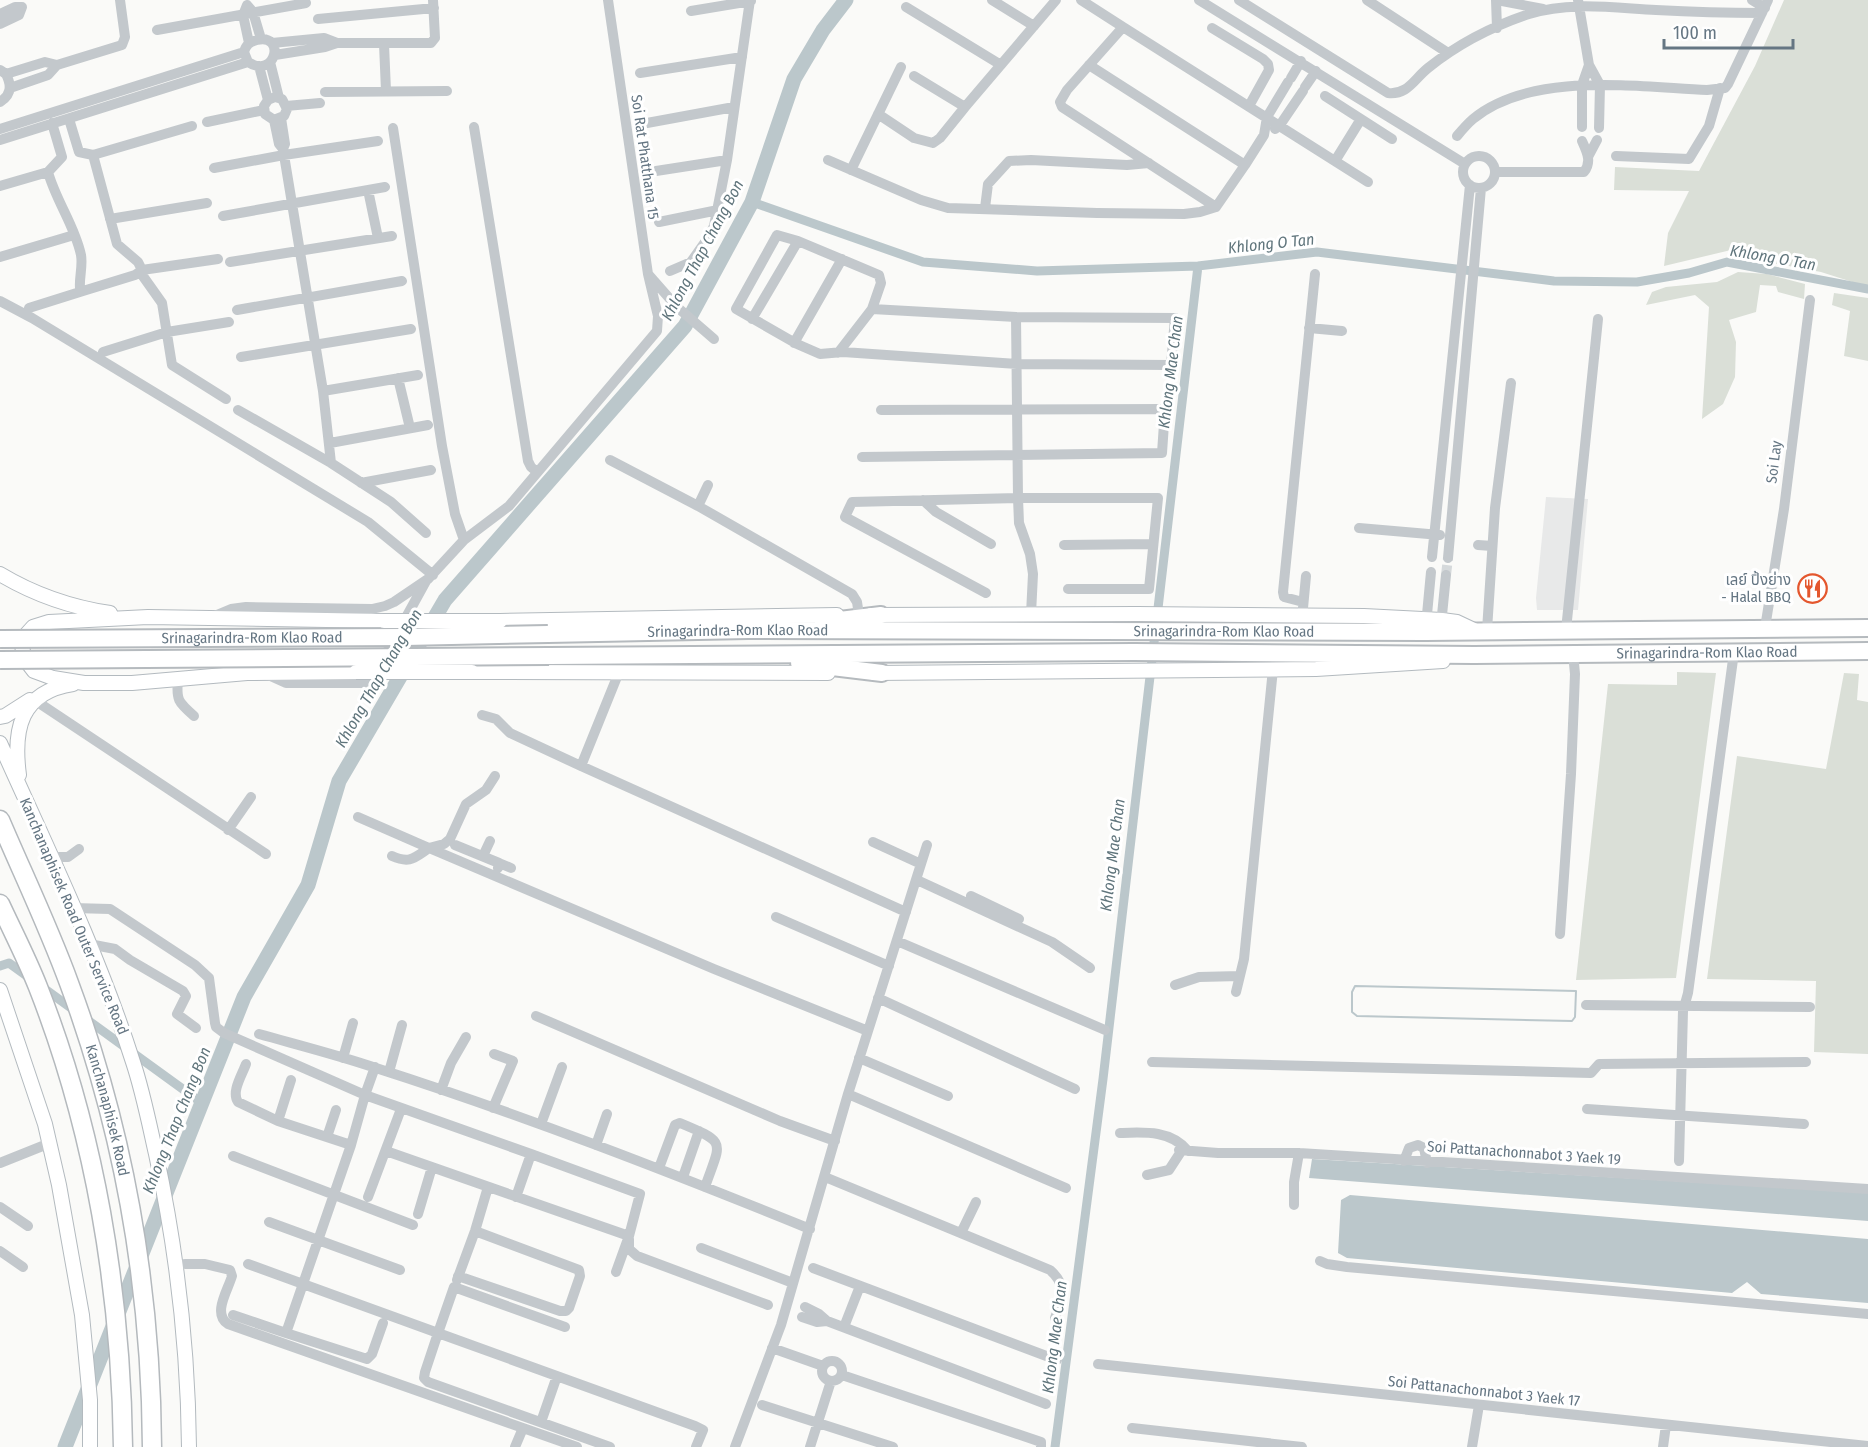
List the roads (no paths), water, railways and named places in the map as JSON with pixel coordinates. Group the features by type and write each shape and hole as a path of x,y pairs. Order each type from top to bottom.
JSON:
{"highway":[{"name":"Kanchanaphisek Road","path":"1,823 30,885 69,983 108,1109 132,1217 145,1311 152,1396 152,1447"},
{"name":"Kanchanaphisek Road","path":"0,904 38,985 53,1028 79,1116 97,1193 116,1314 123,1447"}],"main road":[{"path":"0,574 56,602 96,611 148,617"},
{"name":"Srinagarindra-Rom Klao Road","path":"148,617 206,620 245,614 384,621 500,621 859,615 1180,614 1303,609 1481,630 1868,628"},
{"path":"748,630 881,615"},
{"path":"84,683 43,675 28,666 22,652 24,637 28,631 49,622 148,617"},
{"name":"Srinagarindra-Rom Klao Road","path":"0,639 405,637 748,630 1178,632 1434,625"},
{"name":"Srinagarindra-Rom Klao Road","path":"0,660 1134,652 1474,655 1868,651"},
{"path":"732,654 882,673"},
{"name":"Srinagarindra-Rom Klao Road","path":"84,683 121,684 262,673 882,673 1273,669 1412,664 1474,655"},
{"path":"0,717 30,700 66,685 84,683"},
{"path":"21,791 17,758 18,730 25,712 49,692"},
{"name":"Kanchanaphisek Road Outer Service Road","path":"0,744 89,944 118,1017 144,1101 173,1245 185,1340 189,1447"},
{"path":"0,990 50,1143 69,1237 83,1325 90,1400 90,1447"}],"street":[{"path":"10,88 48,75 57,65 122,45 125,37 120,0"},
{"name":"Soi Rat Phatthana 15","path":"430,577 464,540 509,507 657,331 658,316 648,274 608,0"},
{"path":"992,0 1034,26"},
{"path":"878,114 914,138 933,143 940,138 1056,0"},
{"path":"1081,0 1368,182"},
{"path":"1199,0 1316,70 1465,164"},
{"path":"1239,0 1388,93 1401,93 1448,53 1476,37 1531,14 1579,3 1694,12 1765,7"},
{"path":"1366,0 1448,53"},
{"path":"1497,28 1497,0 1552,10"},
{"path":"1752,0 1765,7"},
{"path":"670,271 691,262 714,226 727,160 751,1 691,11"},
{"path":"157,30 247,8 306,3"},
{"path":"1579,3 1590,65 1600,85 1599,128"},
{"path":"0,14 22,4"},
{"path":"0,24 19,15 22,4"},
{"path":"0,129 64,116 247,53 268,53 324,38 337,43 384,44 434,41 434,4 318,19"},
{"path":"906,7 1001,65"},
{"path":"1457,135 1474,118 1503,102 1536,90 1582,85 1707,90 1720,88 1728,84 1765,7"},
{"path":"247,8 247,53"},
{"path":"247,8 268,53 274,103 268,116 277,119"},
{"path":"1123,27 1062,96 1060,102 1062,107 1216,207"},
{"path":"1212,28 1268,64 1269,70 1249,106"},
{"path":"384,44 386,91"},
{"path":"247,53 268,53"},
{"path":"640,73 742,57"},
{"path":"828,160 936,206 1097,213 1184,214 1200,212 1216,207 1245,165 1264,135 1267,117 1301,61"},
{"path":"0,102 8,95 10,88 3,72 45,62 57,65"},
{"path":"1089,65 1245,165"},
{"path":"1582,127 1582,85 1590,65"},
{"path":"851,170 901,67"},
{"path":"1264,135 1280,125 1316,70"},
{"path":"914,76 965,107"},
{"path":"1616,156 1689,159 1709,126 1720,88"},
{"path":"325,92 447,91"},
{"path":"1325,96 1392,139"},
{"path":"274,103 286,113 277,119"},
{"path":"207,122 274,103 320,104"},
{"path":"647,123 734,108"},
{"path":"0,140 52,123 64,116"},
{"path":"64,116 79,152"},
{"path":"277,119 285,144 283,152 323,391 331,463"},
{"path":"1335,161 1361,120"},
{"path":"52,123 62,157"},
{"path":"0,186 48,172 62,157 79,152 93,155 192,126"},
{"path":"474,127 528,460 537,472"},
{"path":"393,128 442,446 456,514 464,540"},
{"path":"1588,157 1597,140"},
{"path":"214,168 283,152 378,141"},
{"path":"1496,172 1584,172 1589,166 1582,141"},
{"path":"93,155 117,244 138,262 141,271 162,303 172,365 226,399"},
{"path":"1483,156 1490,159 1496,172 1493,181 1475,186 1464,176 1465,164 1470,159 1483,156"},
{"path":"656,171 727,160"},
{"path":"985,208 988,184 1009,161 1127,165 1150,163"},
{"path":"48,172 52,188 74,235 81,257 79,286 83,291"},
{"path":"1448,558 1468,321 1475,186"},
{"path":"223,216 385,187"},
{"path":"368,190 378,238"},
{"path":"110,219 207,203"},
{"path":"659,222 718,210"},
{"path":"1432,557 1456,320 1473,215"},
{"path":"0,257 74,235"},
{"path":"838,352 872,309 881,278 876,273 798,241 777,235 736,309 794,343 820,354 838,352 1017,364 1171,365 1175,318 1016,316 872,309"},
{"path":"230,262 392,236"},
{"path":"752,319 798,241"},
{"path":"28,308 141,271 218,259"},
{"path":"794,343 842,259"},
{"path":"648,274 677,308 714,339"},
{"path":"1306,576 1303,609 1284,597 1282,592 1315,274"},
{"path":"237,310 402,281"},
{"name":"Soi Lay","path":"1765,628 1784,509 1810,300"},
{"path":"0,301 32,318 368,522 430,577"},
{"path":"1016,316 1017,498 1019,523 1032,564 1030,614"},
{"path":"1566,630 1598,320"},
{"path":"103,352 167,332 229,322"},
{"path":"1309,328 1342,331"},
{"path":"241,357 411,329"},
{"path":"323,391 418,375"},
{"path":"398,378 410,428"},
{"path":"1481,630 1511,383"},
{"path":"862,457 1162,453 1165,409 881,410"},
{"path":"238,410 331,463 391,502 426,532"},
{"path":"330,442 428,425"},
{"path":"610,459 698,506 852,594 857,603 859,615"},
{"path":"361,483 431,470"},
{"path":"698,506 708,484"},
{"path":"986,593 845,517 852,502 1017,498 1158,498 1149,589 1068,589"},
{"path":"923,500 936,512 991,544"},
{"path":"1359,528 1450,536"},
{"path":"1064,545 1154,544"},
{"path":"1478,545 1492,546"},
{"path":"1431,572 1434,625"},
{"path":"1434,625 1446,575"},
{"path":"245,614 372,609 394,602 430,577"},
{"path":"262,673 286,682 370,683 430,577"},
{"path":"1679,1161 1685,1005 1734,652"},
{"path":"1560,934 1571,774 1575,674 1572,653"},
{"path":"1236,992 1244,959 1273,669"},
{"path":"581,766 619,672"},
{"path":"177,679 176,697 194,716"},
{"path":"36,701 266,854"},
{"path":"482,715 496,719 510,733 581,766 906,912"},
{"path":"392,856 409,861 429,848 444,844 450,839 466,804 486,790 495,776"},
{"path":"228,830 251,797"},
{"path":"358,817 704,965 868,1031"},
{"path":"483,856 490,841"},
{"path":"873,842 921,864"},
{"path":"455,845 511,868"},
{"path":"735,1447 772,1348 796,1309 794,1283 848,1094 927,845"},
{"path":"50,857 68,857 79,849"},
{"path":"495,877 500,863"},
{"path":"917,880 1047,932"},
{"path":"971,896 981,905 1052,942 1090,968"},
{"path":"73,908 110,909 195,965 209,978 213,1018 216,1027 224,1033 364,1095 640,1193 629,1236 616,1272"},
{"path":"776,917 888,966"},
{"path":"897,941 1105,1030"},
{"path":"89,944 115,949 183,991 186,996 177,1014 196,1028"},
{"path":"1175,985 1199,977 1240,976"},
{"path":"878,998 1076,1089"},
{"path":"1586,1005 1810,1007"},
{"path":"536,1016 780,1121 835,1141"},
{"path":"343,1058 353,1023"},
{"path":"389,1072 402,1025"},
{"path":"259,1034 375,1067 541,1124 659,1168 810,1229"},
{"path":"441,1090 451,1063 466,1037"},
{"path":"493,1108 513,1061 494,1054"},
{"path":"859,1058 948,1096"},
{"path":"1152,1062 1591,1073 1599,1064 1806,1062"},
{"path":"246,1064 235,1092 236,1100 278,1121 351,1145"},
{"path":"286,1333 351,1145 364,1095 375,1067"},
{"path":"541,1124 562,1067"},
{"path":"278,1121 291,1080"},
{"path":"848,1094 1065,1188"},
{"path":"368,1197 401,1109"},
{"path":"1587,1109 1804,1125"},
{"path":"327,1137 336,1110"},
{"path":"596,1145 607,1114"},
{"path":"659,1168 677,1123 699,1131 714,1138 719,1148 705,1187"},
{"path":"682,1177 699,1131"},
{"path":"1120,1133 1155,1133 1181,1143 1183,1150 1169,1170 1147,1175"},
{"path":"0,1163 50,1143"},
{"path":"1404,1161 1409,1148 1418,1145 1424,1148 1427,1162"},
{"path":"386,1150 629,1236"},
{"name":"Soi Pattanachonnabot 3 Yaek 19","path":"1183,1150 1299,1153 1868,1189"},
{"path":"1294,1205 1294,1182 1299,1153"},
{"path":"516,1197 531,1154"},
{"path":"233,1156 413,1225"},
{"path":"418,1214 432,1167"},
{"path":"825,1177 1050,1270 1058,1277 1062,1287 1061,1302 1055,1318"},
{"path":"488,1187 424,1378 428,1382 610,1447"},
{"path":"961,1233 976,1203"},
{"path":"0,1207 28,1226"},
{"path":"268,1222 400,1270"},
{"path":"458,1276 560,1311 567,1311 569,1308 580,1276 579,1270 475,1230"},
{"path":"629,1236 629,1249 637,1256 768,1305"},
{"path":"701,1248 794,1283"},
{"path":"0,1251 23,1267"},
{"path":"1320,1261 1347,1268 1868,1314"},
{"path":"185,1264 205,1263 230,1270 232,1276 220,1313 228,1324 578,1447"},
{"path":"248,1264 704,1430 696,1447"},
{"path":"813,1268 1057,1360"},
{"path":"844,1327 860,1286"},
{"path":"454,1287 565,1327"},
{"path":"796,1309 819,1314 827,1321 1046,1404"},
{"path":"233,1315 366,1359 372,1354 384,1323"},
{"path":"772,1348 823,1366"},
{"path":"828,1361 838,1362 842,1368 842,1375 837,1380 831,1381 823,1376 823,1366 828,1361"},
{"name":"Soi Pattanachonnabot 3 Yaek 17","path":"1098,1364 1868,1446"},
{"path":"842,1375 1041,1442 1041,1447"},
{"path":"541,1422 557,1376"},
{"path":"810,1447 831,1381"},
{"path":"762,1405 893,1447"},
{"path":"1472,1447 1479,1405"},
{"path":"1663,1447 1666,1425"},
{"path":"515,1447 523,1428"},
{"path":"1132,1428 1302,1447"}],"waterway":[{"name":"Khlong Thap Chang Bon","path":"65,1447 244,997 308,885 339,781 445,600 685,326 752,202 794,79 823,30 846,0"},
{"name":"Khlong O Tan","path":"752,202 923,262 1037,271 1198,266 1317,252 1554,281 1637,282 1689,273 1727,262 1868,289"},
{"name":"Khlong Mae Chan","path":"1055,1447 1103,1079 1198,266"},
{"path":"0,966 9,963 202,1103"},
{"path":"1355,986 1576,991 1575,1017 1572,1021 1357,1016 1352,1012 1352,992 1355,986"}],"tunnel":[{"path":"1446,575 1448,558"}],"place":[{"name":"เลย์ ปิ้งย่าง - Halal BBQ","path":"1812,589"}]}
